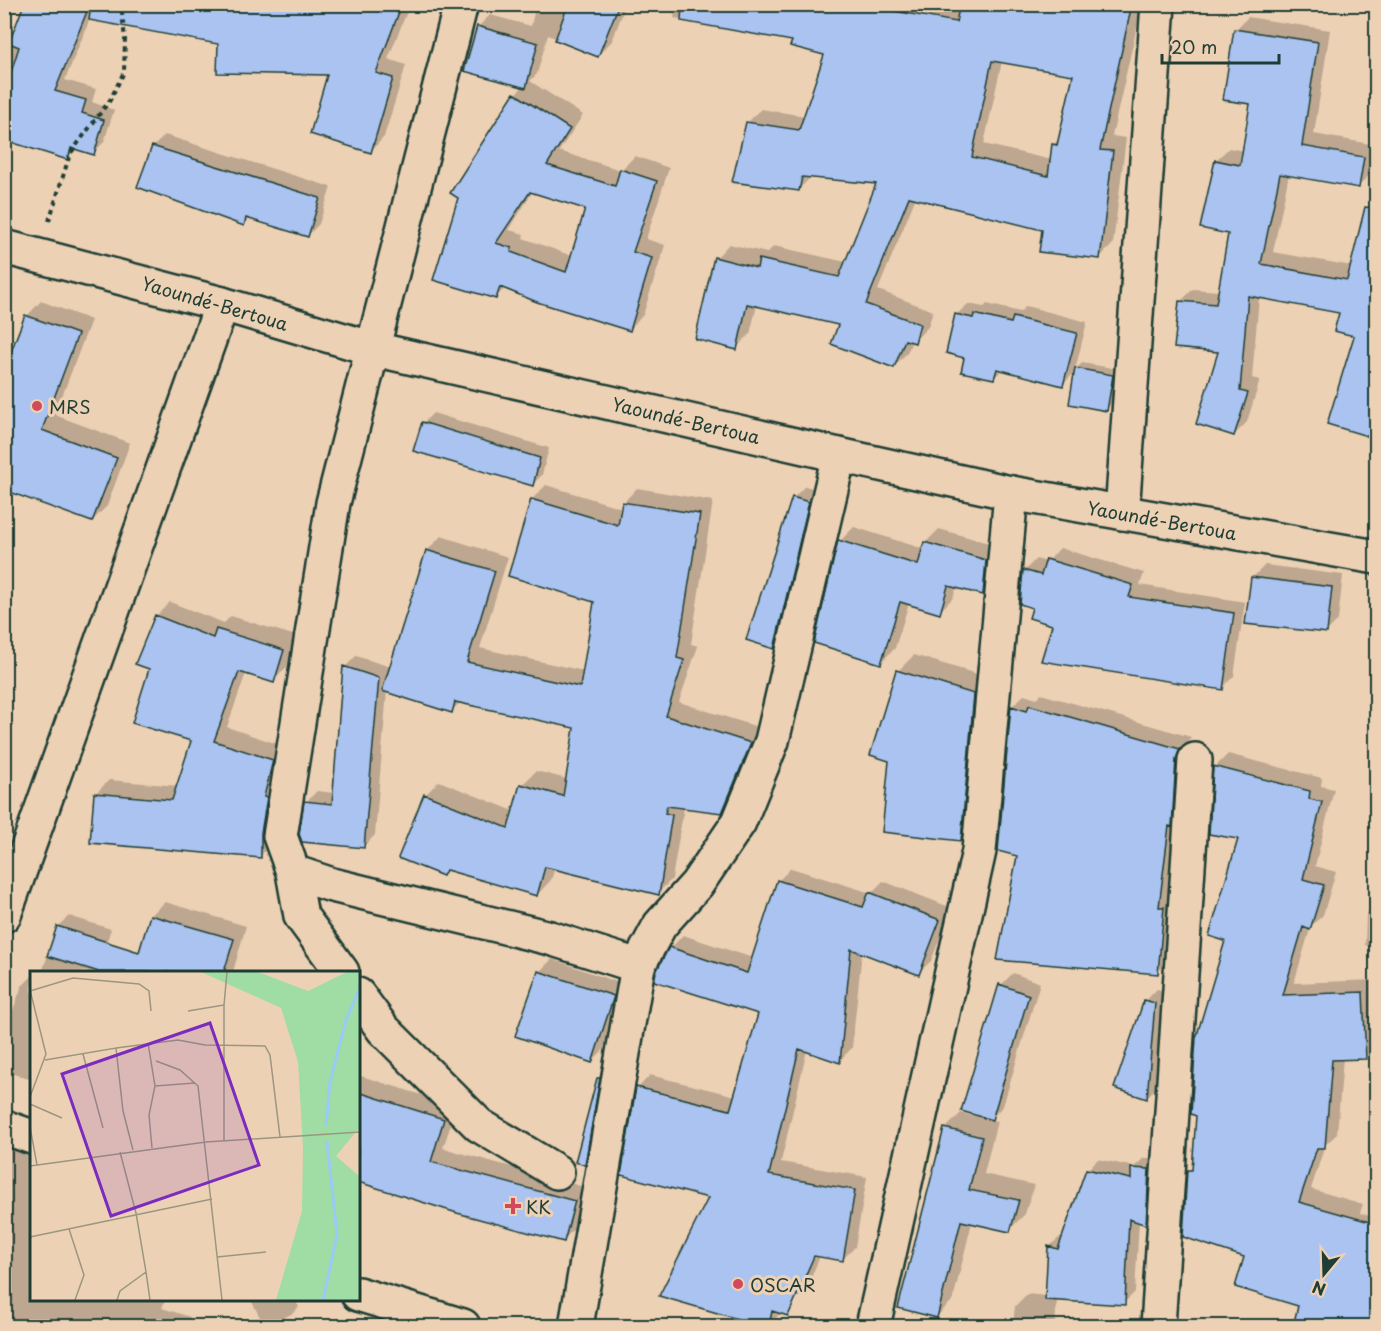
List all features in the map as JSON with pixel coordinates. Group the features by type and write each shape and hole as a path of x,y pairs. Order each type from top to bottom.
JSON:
{"main road":[{"path":"341,971 301,916 293,872 280,836 333,503 461,4"},
{"path":"1122,513 1158,4"},
{"name":"Yaoundé-Bertoua","path":"4,247 222,304 374,349 839,455 1011,493 1377,558"},
{"path":"4,915 222,304"},
{"path":"576,1326 638,966 660,926 697,884 739,822 772,741 839,455"},
{"path":"873,1326 979,851 1011,493"},
{"path":"1158,1326 1195,760"},
{"path":"293,872 332,885 550,938 638,966"},
{"path":"360,997 383,1029 479,1125 557,1172"},
{"path":"4,1127 30,1136"},
{"path":"360,1295 463,1326"}],"path":[{"path":"37,256 70,154 110,100 124,72 125,39 121,4"}],"building":[{"path":"24,4 90,4 55,91 86,100 82,113 104,120 94,155 71,148 68,160 4,140 4,94 19,47 9,43"},
{"path":"91,4 402,4 376,73 393,78 371,153 310,134 327,75 217,73 218,44 89,20"},
{"path":"568,4 619,4 598,57 555,40"},
{"path":"682,4 854,4 956,22 960,4 1132,4 1100,150 1113,151 1100,259 1039,252 1042,230 909,197 866,304 920,324 915,343 905,340 894,368 831,344 838,325 747,304 737,350 695,339 714,257 757,268 759,259 839,277 876,184 802,177 799,191 732,182 746,122 799,130 824,55 790,46 792,41 681,21","holes":["992,61 1073,75 1057,145 1052,144 1048,176 972,157"]},
{"path":"477,26 538,43 526,88 464,71"},
{"path":"1234,29 1318,42 1302,146 1364,157 1359,188 1280,174 1261,264 1347,280 1365,207 1377,208 1377,439 1327,424 1354,336 1334,331 1339,313 1248,296 1240,391 1248,393 1234,436 1196,424 1218,352 1174,348 1179,301 1216,304 1228,234 1200,228 1215,160 1240,165 1250,104 1223,100"},
{"path":"514,93 570,129 547,165 615,186 620,169 657,181 633,252 652,258 630,331 537,302 500,287 496,299 433,280 458,198 450,193","holes":["530,192 585,209 566,272 511,252 512,248 496,243"]},
{"path":"152,146 320,198 308,237 246,218 244,226 137,187"},
{"path":"955,314 973,318 974,314 1011,323 1013,317 1077,333 1063,386 997,369 994,379 961,372 964,358 946,353"},
{"path":"25,315 78,334 42,430 117,458 92,522 4,490 4,370"},
{"path":"1075,368 1113,375 1107,411 1069,404"},
{"path":"422,422 540,458 533,486 413,451"},
{"path":"792,497 809,502 774,649 746,640"},
{"path":"531,499 618,525 622,502 700,514 677,658 684,660 666,716 751,743 722,813 667,806 665,813 672,815 659,895 545,867 537,896 446,870 443,876 398,858 424,794 508,828 520,784 563,796 574,728 455,702 452,713 382,691 426,550 495,571 467,662 580,687 594,602 508,576"},
{"path":"838,540 918,565 924,542 986,560 983,595 948,586 940,614 900,602 881,664 814,643"},
{"path":"1046,559 1133,585 1129,597 1234,613 1223,690 1041,661 1052,625 1029,618 1032,608 1020,604 1023,570 1041,575"},
{"path":"1251,577 1332,587 1327,633 1245,624"},
{"path":"155,615 213,638 216,629 284,650 274,683 239,672 214,741 273,760 264,797 267,797 261,833 261,858 90,843 94,793 172,800 191,741 132,723 149,669 135,664"},
{"path":"343,666 379,678 364,848 302,842 299,834 304,801 332,804"},
{"path":"896,670 974,694 961,841 882,832 889,761 870,755"},
{"path":"1029,705 1180,749 1176,759 1172,827 1169,826 1159,907 1164,907 1158,974 997,960 1017,856 998,851 1011,706 1027,711"},
{"path":"1213,766 1310,791 1309,799 1322,802 1303,879 1324,885 1310,930 1303,927 1283,995 1363,992 1366,1059 1332,1060 1325,1148 1317,1148 1299,1202 1377,1224 1377,1326 1293,1326 1298,1306 1235,1287 1244,1257 1183,1237 1187,1170 1192,1170 1196,1116 1191,1114 1196,1038 1225,941 1209,936 1238,839 1209,834"},
{"path":"777,880 863,907 869,892 940,920 919,975 851,949 840,1063 799,1049 769,1175 855,1190 843,1261 814,1256 788,1316 772,1311 769,1326 762,1326 659,1296 708,1198 621,1175 636,1087 730,1110 758,1014 654,981 656,972 669,947 747,973"},
{"path":"150,915 234,939 224,971 96,971 47,956 57,926 139,952"},
{"path":"538,971 614,996 592,1063 515,1036"},
{"path":"999,984 1029,995 992,1120 961,1111"},
{"path":"1144,1000 1155,1003 1147,1099 1114,1088"},
{"path":"597,1078 600,1078 585,1165 575,1162"},
{"path":"360,1093 444,1119 431,1162 575,1201 564,1242 457,1213 360,1183"},
{"path":"944,1128 982,1137 969,1190 1019,1200 1010,1232 961,1221 937,1318 898,1308"},
{"path":"1131,1168 1149,1169 1146,1225 1129,1219 1125,1305 1045,1300 1048,1246 1058,1249 1086,1169 1131,1179"}],"place":[{"name":"MRS","path":"37,406"},
{"name":"KK","path":"513,1206"},
{"name":"OSCAR","path":"738,1284"}]}
